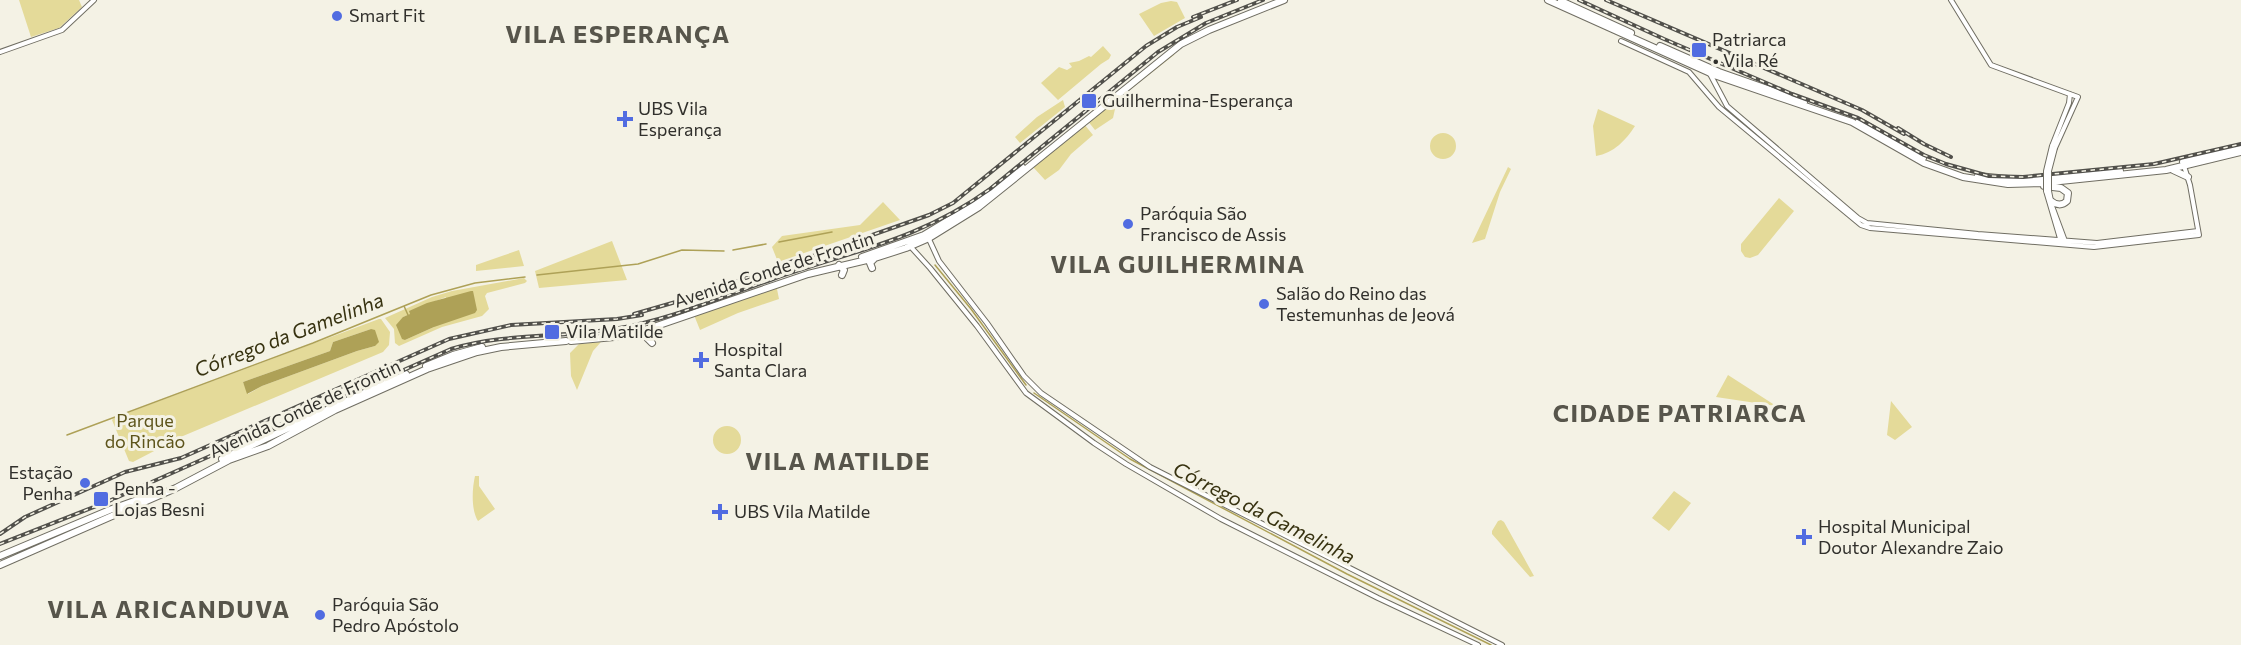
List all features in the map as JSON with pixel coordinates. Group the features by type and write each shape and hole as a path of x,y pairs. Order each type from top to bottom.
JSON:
{"highway":[{"path":"927,236 986,195 1170,47 1203,29 1276,0"},
{"path":"927,236 979,207 1181,44 1209,30 1284,0"},
{"path":"1548,0 1708,70 1846,116 1870,127 1923,158 1956,171 1981,177 2018,180 2163,167 2241,150"},
{"path":"1558,0 1720,77 1846,119 1922,162 1943,171 1987,182 2061,188 2068,193 2067,201 2062,204 2056,205 2051,201"},
{"path":"1715,86 1720,77"},
{"path":"2026,184 2166,170 2194,162"},
{"path":"2166,170 2181,172 2188,178"},
{"name":"Avenida Conde de Frontin","path":"0,565 176,488 229,460 273,444 344,406 451,361 501,347 594,336 646,326 785,278 883,251 927,236"},
{"name":"Avenida Conde de Frontin","path":"0,554 169,488 220,460 360,394 453,355 496,344 626,335 808,274 874,258 910,246 927,236"},
{"path":"910,246 914,239"},
{"path":"872,268 869,265 874,258"},
{"path":"839,266 844,270 842,275"},
{"path":"652,343 647,339 647,333 673,321"},
{"path":"273,444 272,440 304,421"},
{"path":"0,554 32,539 74,525"}],"main road":[{"path":"1951,0 1991,65 2078,97 2047,163 2048,191 2063,243"},
{"path":"0,52 62,30 91,1"},
{"path":"1622,41 1689,72 1719,107 1861,225 1887,230 2063,243 2097,243 2199,233"},
{"path":"1708,70 1727,106 1858,218 1877,225 2097,247 2199,233"},
{"path":"1706,90 1715,86"},
{"path":"2054,147 2070,102 2070,94"},
{"path":"1719,107 1727,106"},
{"path":"2188,178 2194,162"},
{"path":"2184,166 2199,233"},
{"path":"2048,191 2063,243"},
{"path":"927,236 939,261 1024,376 1041,393 1150,467 1502,645"},
{"path":"910,246 976,326 1026,393 1094,443 1221,519 1378,598 1478,645"}],"green space":[{"path":"19,0 79,0 82,7 59,28 31,37"},
{"path":"1177,2 1185,18 1154,36 1139,14 1161,3"},
{"path":"1103,46 1111,55 1109,59 1058,100 1041,83 1059,67 1067,70 1072,67 1069,63 1091,57"},
{"path":"1177,49 1174,55 1117,100 1113,118 1095,130 1087,120"},
{"path":"1063,100 1065,107 1020,143 1015,137 1037,117"},
{"path":"1598,109 1635,126 1619,145 1596,156 1593,126"},
{"path":"1084,124 1093,135 1071,154 1059,170 1045,180 1033,167"},
{"path":"1443,133 1452,137 1456,146 1452,155 1443,159 1434,155 1430,146 1434,137"},
{"path":"1508,167 1511,169 1500,192 1485,239 1472,243"},
{"path":"1779,198 1794,211 1758,255 1745,257 1741,251 1741,244"},
{"path":"883,202 900,220 778,262 772,247 782,236 860,225"},
{"path":"612,241 627,280 539,288 535,271"},
{"path":"519,250 524,266 476,271 476,265"},
{"path":"816,274 777,289 779,299 738,313 700,330 694,315"},
{"path":"524,278 527,281 487,293 485,296 489,309 482,316 442,327 399,346 395,343 394,329 385,318 432,297 452,291","holes":["446,297 434,327 405,340 403,317 411,314 410,311"]},
{"name":"Parque do Rincão","path":"379,319 390,332 389,345 383,352 183,436 133,462 129,461 112,420","holes":["371,329 375,346 262,386 248,394 243,382 330,351 333,342"]},
{"path":"601,342 593,351 577,390 571,376 570,353 579,344"},
{"path":"1728,375 1770,402 1776,406 1716,397"},
{"path":"1891,401 1912,427 1895,440 1887,435"},
{"path":"727,426 737,430 741,440 737,450 727,454 717,450 713,440 717,430"},
{"path":"475,476 479,476 479,486 495,509 478,521 473,499"},
{"path":"1674,491 1691,503 1669,531 1652,518"},
{"path":"1501,520 1534,576 1530,577 1492,534 1498,521"}],"shaded area":[{"path":"473,291 477,310 475,313 405,340 402,339 396,325 403,317 410,314 409,311 427,303"},
{"path":"371,329 375,330 379,342 375,346 262,386 247,394 243,382 330,351 333,342"}],"waterway":[{"name":"Córrego da Gamelinha","path":"779,242 832,232"},
{"name":"Córrego da Gamelinha","path":"733,250 766,244"},
{"name":"Córrego da Gamelinha","path":"537,275 638,264 682,250 724,251"},
{"name":"Córrego da Gamelinha","path":"935,265 971,309 1026,385"},
{"name":"Córrego da Gamelinha","path":"67,435 313,343 431,295 475,283 525,277"},
{"path":"404,306 408,315"},
{"name":"Córrego da Gamelinha","path":"1034,393 1130,459 1347,574 1491,645"}],"railway":[{"path":"1193,17 1237,0"},
{"path":"0,544 109,501 451,349 491,340 593,332 653,320 911,233 964,206 990,189 1158,52 1206,23 1263,0"},
{"path":"1579,0 1792,94 1858,118 1924,155 1946,164 1989,176 2023,177 2154,164 2241,144"},
{"path":"1606,0 1862,110 1904,134"},
{"path":"790,264 929,215 953,203 1146,46 1177,27 1201,17"},
{"path":"1898,128 1951,157"},
{"path":"634,314 693,297 796,260"},
{"path":"0,534 25,517 125,472 181,458 449,339 511,325 617,319 642,315"}],"place":[{"name":"Smart Fit","path":"337,16"},
{"name":"Patriarca • Vila Ré","path":"1699,50"},
{"name":"Guilhermina-Esperança","path":"1089,101"},
{"name":"UBS Vila Esperança","path":"625,119"},
{"name":"Paróquia São Francisco de Assis","path":"1128,224"},
{"name":"Salão do Reino das Testemunhas de Jeová","path":"1264,304"},
{"name":"Vila Matilde","path":"552,332"},
{"name":"Hospital Santa Clara","path":"701,360"},
{"name":"Estação Penha","path":"85,483"},
{"name":"Penha - Lojas Besni","path":"101,499"},
{"name":"UBS Vila Matilde","path":"720,512"},
{"name":"Hospital Municipal Doutor Alexandre Zaio","path":"1804,537"},
{"name":"Paróquia São Pedro Apóstolo","path":"320,615"}],"district":[{"name":"VILA ESPERANÇA","path":"618,35"},
{"name":"VILA GUILHERMINA","path":"1178,265"},
{"name":"CIDADE PATRIARCA","path":"1680,414"},
{"name":"VILA MATILDE","path":"838,462"},
{"name":"VILA ARICANDUVA","path":"169,610"}]}
